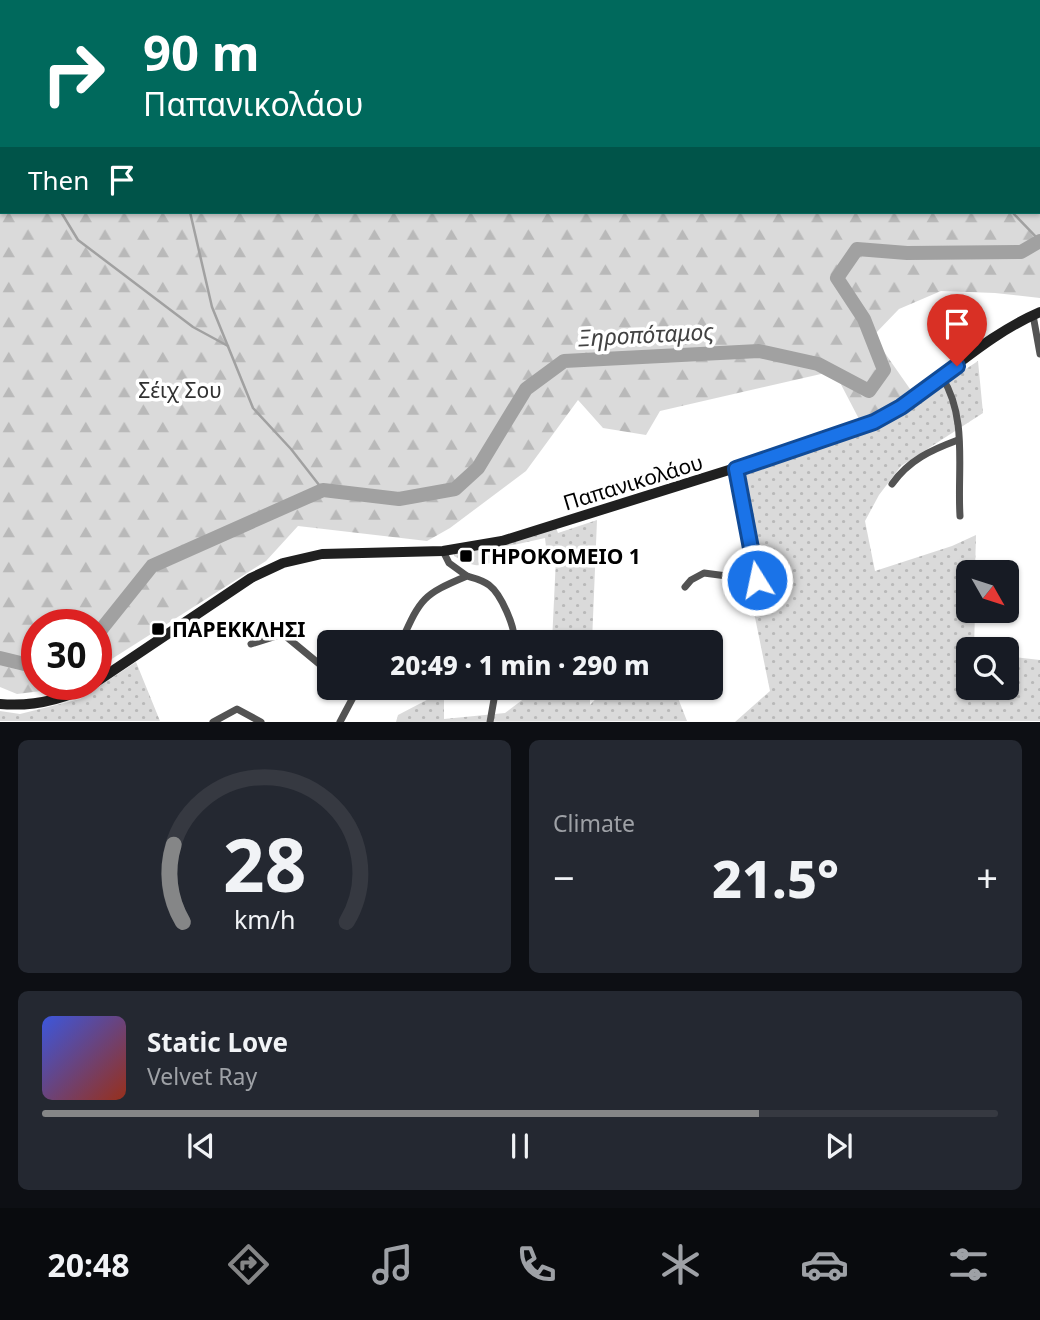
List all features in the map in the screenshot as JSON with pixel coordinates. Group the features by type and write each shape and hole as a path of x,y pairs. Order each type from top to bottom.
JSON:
{"main road":[{"name":"Παπανικολάου","path":"112,671 251,578 283,563 322,554 443,551 484,546 736,469 874,422 901,407 1005,331 1037,313"},
{"name":"Παπανικολάου","path":"0,704 24,705 55,700"}],"street":[{"path":"1037,313 1040,354"},
{"path":"942,377 953,396 960,427 960,516"},
{"path":"892,484 913,460 958,440"},
{"path":"685,587 704,573 757,580 736,469"},
{"path":"443,551 449,563 467,576 487,583 495,592 513,630"},
{"path":"406,630 417,606 430,593 467,576"},
{"path":"251,644 283,635 289,637 317,662"},
{"path":"340,722 349,700"},
{"path":"490,722 494,700"},
{"path":"214,722 237,709 261,722"}],"green space":[{"name":"Σέιχ Σου","path":"0,214 1040,214 1040,298 941,291 899,309 873,336 910,389 888,407 859,419 834,371 660,411 646,435 603,428 578,400 526,471 450,528 427,541 298,526 266,561 112,659 112,609 21,609 21,694 0,687"},
{"path":"978,361 983,413 901,466 879,495 865,521 875,571 952,546 976,535 975,560 956,560 956,623 975,623 974,637 956,637 956,700 1019,700 1019,658 1040,660 1040,721 735,722 770,691 749,588 764,572 741,470 875,429"},
{"path":"597,520 592,630 553,630 556,558 552,548 546,547 545,538 509,546 511,553 482,565 471,564 454,556 454,553 556,528 558,533"},
{"path":"136,662 160,721 0,721 0,711 20,714 76,700 112,700 112,678"},
{"path":"427,700 444,700 444,719 505,713 522,700 590,700 590,705 595,700 679,700 687,721 396,722 398,715"}],"waterway":[{"path":"62,214 78,240 193,327 228,346"},
{"path":"190,214 212,307 253,408 291,449 323,490"},
{"path":"1014,214 1040,241"},
{"name":"Ξηροπόταμος","path":"112,616 152,566 323,490 399,499 455,489 478,468 526,389 564,361 759,351 818,364 869,391 884,370 864,319 837,278 857,249 907,253 1021,252 1040,241"},
{"name":"Ξηροπόταμος","path":"0,658 21,663"}],"place":[{"name":"ΓΗΡΟΚΟΜΕΙΟ 1","path":"466,556"},
{"name":"ΠΑΡΕΚΚΛΗΣΙ","path":"158,629"}],"route":[{"path":"757,580 736,469 874,422 901,407 957,366"}]}
